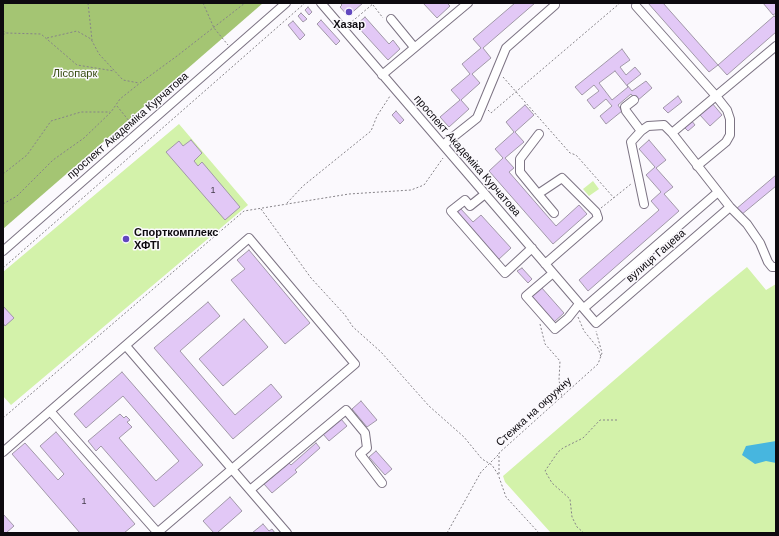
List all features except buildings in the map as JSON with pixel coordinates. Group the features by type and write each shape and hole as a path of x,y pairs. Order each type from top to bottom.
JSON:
{"street":[{"name":"проспект Академіка Курчатова","path":"3,251 286,3"},
{"name":"проспект Академіка Курчатова","path":"321,3 596,323"},
{"path":"382,74 465,4"},
{"path":"443,145 477,118 481,104 506,48 555,5"},
{"path":"636,6 727,110 730,119 730,135 726,142 697,166"},
{"path":"391,19 414,47"},
{"path":"672,133 776,46"},
{"path":"634,100 625,107 626,111 641,130"},
{"path":"644,204 630,142 641,130 648,126 664,125 672,133 730,207 747,224 760,243 768,262 772,267 776,267"},
{"path":"539,134 520,159 520,172 554,213"},
{"path":"538,194 562,178 596,212 598,218 545,264"},
{"path":"553,273 526,296 555,329 718,192"},
{"path":"485,194 470,206 465,200 451,211 505,273 532,248"},
{"name":"вулиця Гацева","path":"596,323 730,207"},
{"path":"3,452 50,411 126,346 249,238 355,364 157,533 50,411"},
{"path":"126,346 287,533"},
{"path":"250,490 346,410 365,434 367,448 360,454 382,483"}],"path":[{"path":"88,3 93,42"},
{"path":"203,3 214,28 232,50"},
{"path":"3,204 17,196 53,160 84,138 111,112 120,99 245,3"},
{"path":"299,3 302,6"},
{"path":"3,268 305,3"},
{"path":"481,104 491,113 620,3"},
{"path":"344,28 373,4 385,20 391,19"},
{"path":"3,30 6,33"},
{"path":"46,38 76,31 91,39 99,54 123,80 140,83"},
{"path":"3,35 6,33 41,34 77,65 114,71"},
{"path":"497,69 515,92 570,153 576,155 614,198"},
{"path":"287,203 294,194 371,131 377,116 394,89"},
{"path":"116,106 138,132"},
{"path":"3,174 27,155 51,121 81,112 111,112"},
{"path":"596,212 639,178"},
{"path":"261,209 311,278 345,315 353,327 381,352 429,406 464,437 482,459 492,465 499,476"},
{"path":"581,306 577,310 578,320 584,331 598,348 602,357"},
{"path":"539,321 546,344 560,361 559,380 562,398"},
{"path":"596,323 602,357"},
{"name":"Стежка на окружну","path":"539,533 506,497 499,476 499,453 595,368 602,357"},
{"path":"584,533 577,527 572,517 570,499 552,483 545,471 558,452 582,438 600,420 619,420"},
{"path":"447,533 481,472 499,453"}],"green space":[{"name":"Лісопарк","path":"3,3 263,3 3,229"},
{"name":"Спорткомплекс ХФТІ","path":"179,124 248,205 11,405 3,396 3,272"},
{"path":"593,181 599,189 589,196 583,189"},
{"path":"747,267 766,290 776,284 776,533 551,533 505,482 503,476"}],"water":[{"path":"776,441 776,463 766,461 755,464 742,455 746,446"}],"place":[{"name":"Хазар","path":"349,12"},
{"name":"Спорткомплекс ХФТІ","path":"126,239"}]}
